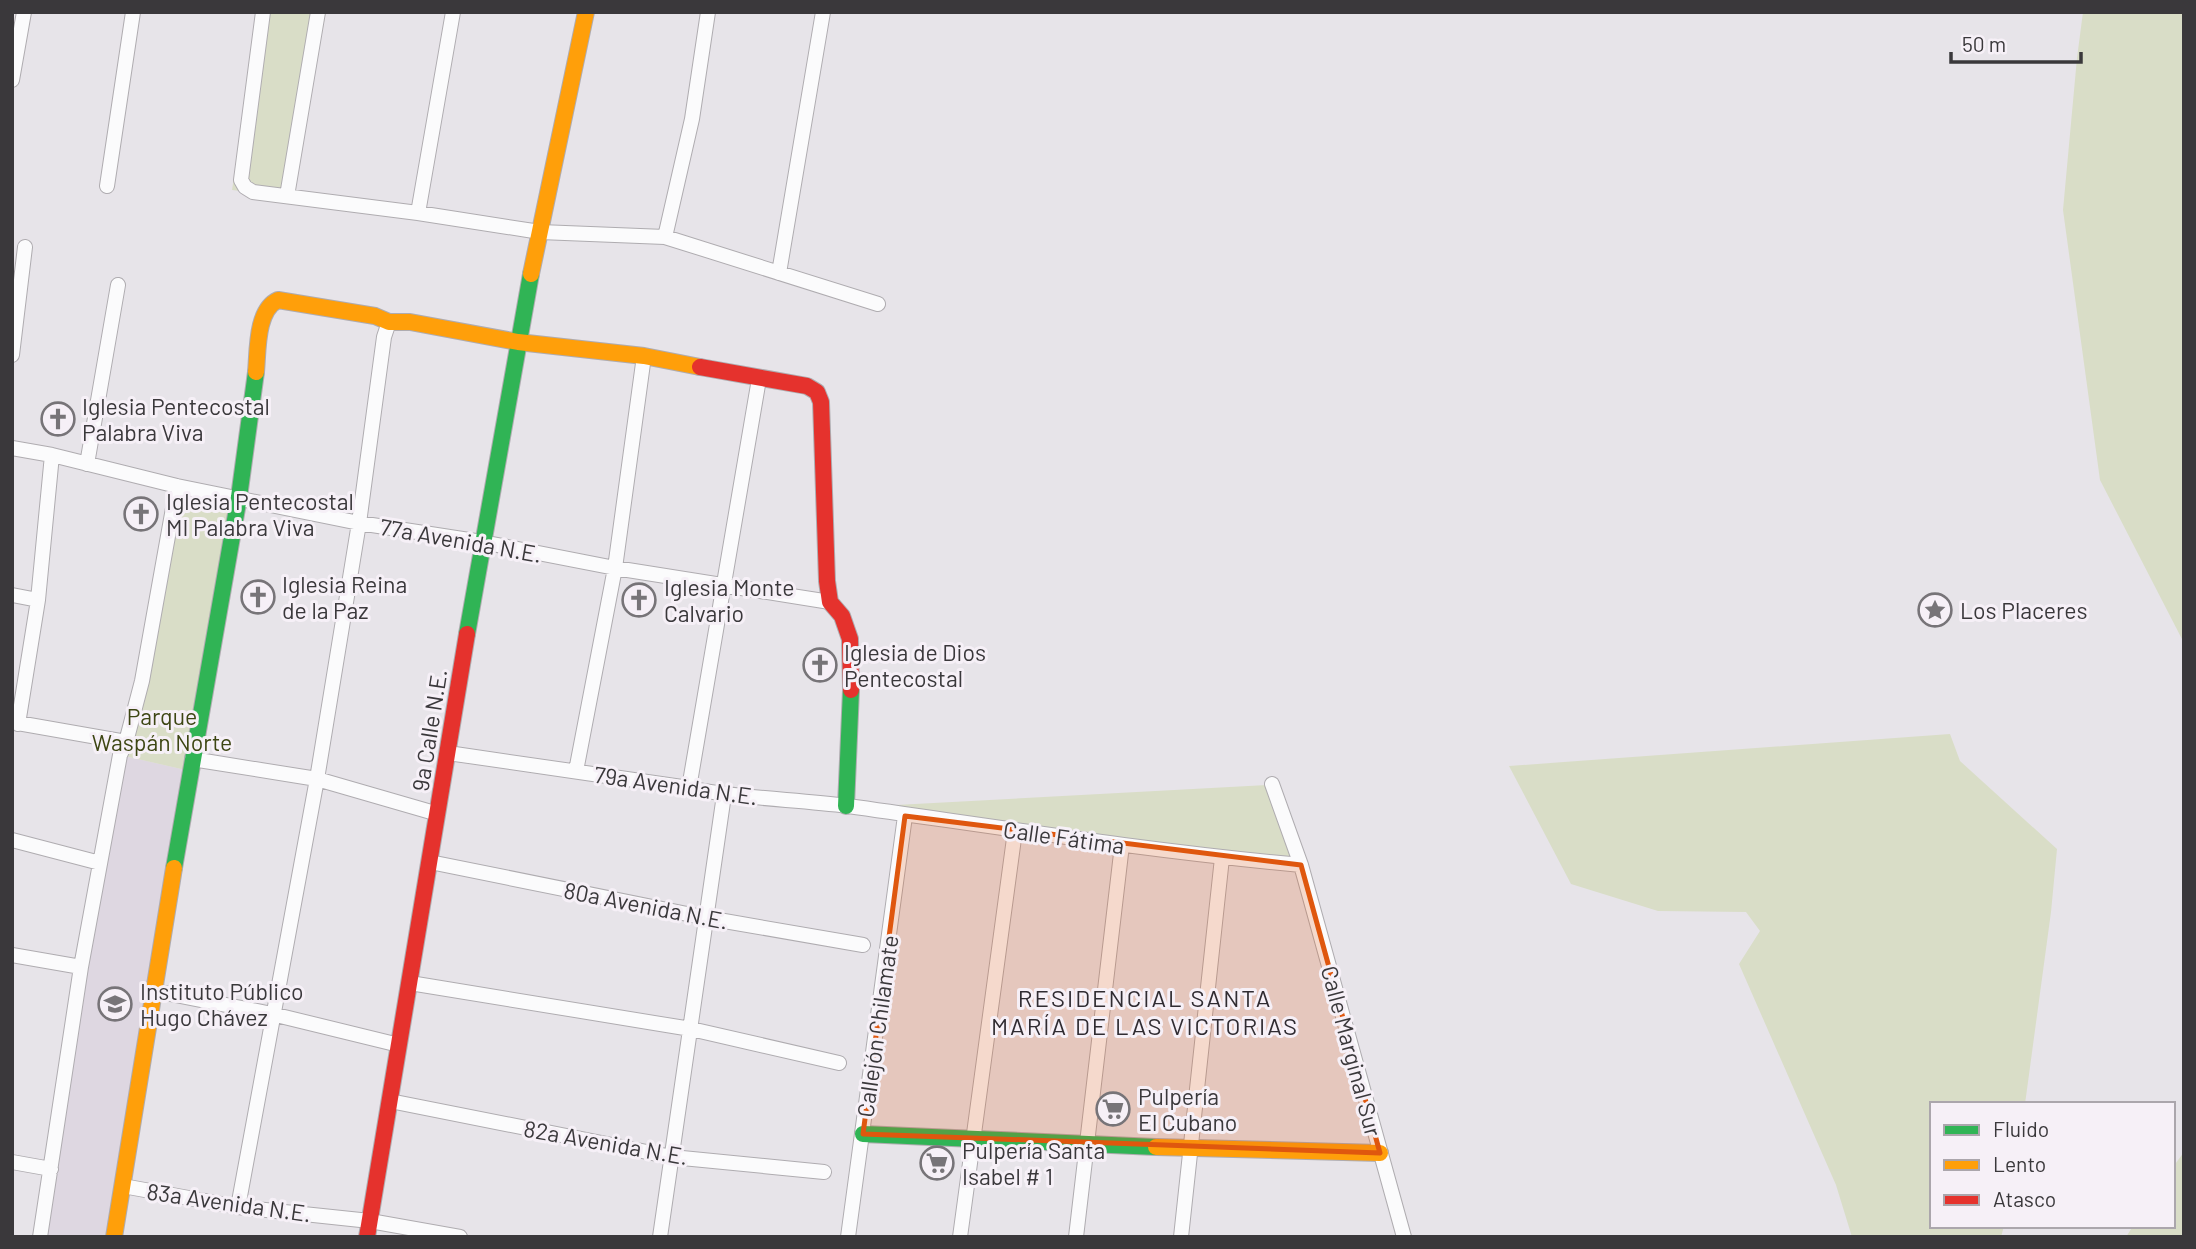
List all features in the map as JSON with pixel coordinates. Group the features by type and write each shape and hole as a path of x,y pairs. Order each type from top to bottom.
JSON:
{"street":[{"path":"12,80 24,12"},
{"path":"107,186 133,12"},
{"path":"263,12 241,180 245,187 253,192 540,232 665,237 878,304"},
{"path":"287,196 318,12"},
{"path":"418,213 453,12"},
{"name":"9a Calle N.E.","path":"368,1229 482,542 534,256 586,12"},
{"path":"665,237 692,119 708,12"},
{"path":"779,273 824,12"},
{"path":"12,355 25,247"},
{"path":"87,464 118,285"},
{"path":"114,1237 192,759 239,497 263,316 271,303 278,300 375,316 389,322 410,322 518,342 644,356 807,386 817,392 821,402 827,580 830,602 842,616 850,639 851,715 846,806"},
{"path":"238,1207 317,779 359,523 384,337 389,322"},
{"path":"576,771 615,568 644,356"},
{"path":"689,788 759,379"},
{"name":"77a Avenida N.E.","path":"12,447 177,486 359,523 830,602"},
{"path":"52,455 38,600 15,723 126,743"},
{"path":"40,1237 81,967 120,755 126,743 142,681 177,486"},
{"path":"12,595 38,600"},
{"name":"79a Avenida N.E.","path":"449,752 724,795 846,806 905,816"},
{"path":"192,759 317,779 438,814"},
{"name":"Calle Marginal Sur","path":"1272,784 1301,865 1404,1237"},
{"path":"660,1237 724,795"},
{"name":"Calle Fátima","path":"905,816 1222,858 1301,865"},
{"name":"Callejón Chilamate","path":"848,1237 905,816"},
{"path":"960,1237 1015,831"},
{"path":"12,840 100,863"},
{"path":"1076,1237 1122,845"},
{"path":"1181,1237 1222,858"},
{"name":"80a Avenida N.E.","path":"430,862 707,918 863,945"},
{"path":"12,956 81,967"},
{"path":"410,983 691,1029 839,1063"},
{"path":"155,991 272,1014 399,1045"},
{"name":"82a Avenida N.E.","path":"390,1101 672,1157 824,1172"},
{"path":"863,1134 1191,1149 1380,1153"},
{"path":"12,1162 51,1169"},
{"name":"83a Avenida N.E.","path":"123,1186 368,1229 460,1237"}],"highlighted area":[{"path":"905,816 1301,865 1380,1153 863,1134"}],"shaded area":[{"name":"Instituto Público Hugo Chávez","path":"120,755 190,771 106,1237 46,1237"}],"green space":[{"path":"260,12 326,12 291,197 232,190"},
{"path":"2083,12 2184,12 2184,643 2100,480 2063,210"},
{"name":"Parque Waspán Norte","path":"177,486 234,496 190,771 120,755"},
{"path":"1950,734 1960,761 2057,849 2025,1102 1930,1102 1930,1228 2003,1228 2001,1237 1852,1237 1836,1185 1739,964 1760,931 1746,912 1658,911 1571,884 1509,766"},
{"path":"1267,785 1294,865 901,815 896,805"},
{"path":"2184,1152 2184,1237 2126,1237 2132,1228 2175,1228 2175,1164"}],"traffic: fast":[{"path":"467,634 531,274"},
{"path":"174,868 239,497 256,372"},
{"path":"846,806 851,690"},
{"path":"863,1134 1156,1147"}],"traffic: slow":[{"path":"531,274 586,12"},
{"path":"256,372 262,322 271,305 278,300 375,316 389,322 410,322 518,342 644,356 700,367"},
{"path":"114,1237 174,868"},
{"path":"1156,1147 1380,1153"}],"traffic: jam":[{"path":"700,367 807,386 817,392 821,402 827,581 830,602 842,616 850,639 851,690"},
{"path":"367,1237 467,634"}],"place":[{"name":"Iglesia Pentecostal Palabra Viva","path":"58,419"},
{"name":"Iglesia Pentecostal MI Palabra Viva","path":"141,514"},
{"name":"Iglesia Reina de la Paz","path":"258,597"},
{"name":"Iglesia Monte Calvario","path":"639,600"},
{"name":"Los Placeres","path":"1935,610"},
{"name":"Iglesia de Dios Pentecostal","path":"820,665"},
{"name":"Instituto Público Hugo Chávez","path":"115,1004"},
{"name":"Pulpería El Cubano","path":"1113,1109"},
{"name":"Pulpería Santa Isabel # 1","path":"937,1163"}],"district":[{"name":"RESIDENCIAL SANTA MARÍA DE LAS VICTORIAS","path":"1145,1011"}]}
